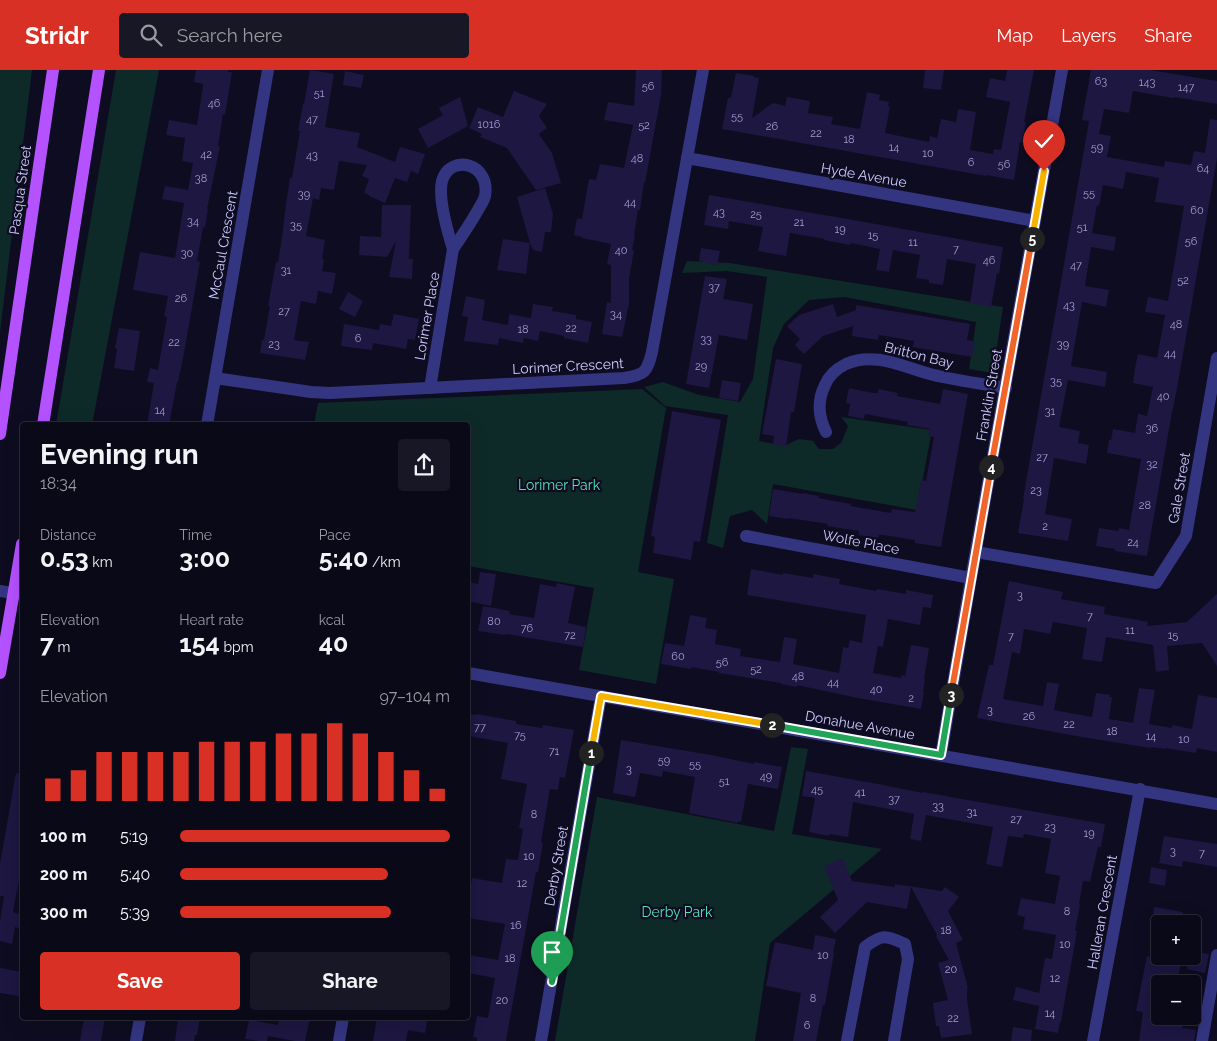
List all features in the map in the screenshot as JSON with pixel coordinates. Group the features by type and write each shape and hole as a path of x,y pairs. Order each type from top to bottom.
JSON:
{"main road":[{"name":"Pasqua Street","path":"0,434 53,70"},
{"path":"42,422 99,70"},
{"path":"0,673 18,594 20,569"}],"street":[{"name":"McCaul Crescent","path":"208,422 268,70"},
{"name":"Lorimer Crescent","path":"215,378 330,393 624,378 636,377 645,372 650,363 703,70"},
{"name":"Franklin Street","path":"941,755 1062,70"},
{"name":"Hyde Avenue","path":"687,158 1035,221"},
{"name":"Lorimer Place","path":"430,388 453,249 466,231 484,198 486,186 483,177 477,169 468,165 457,165 448,171 442,180 441,192 446,228 453,249"},
{"name":"Gale Street","path":"976,552 1156,583 1186,536 1217,358"},
{"name":"Britton Bay","path":"826,432 819,413 819,401 827,380 840,367 863,359 888,361 938,376 1006,388"},
{"name":"Wolfe Place","path":"746,536 971,578"},
{"path":"0,591 18,594"},
{"name":"Donahue Avenue","path":"470,673 1140,789 1217,804"},
{"name":"Derby Street","path":"541,1041 601,696"},
{"name":"Halleran Crescent","path":"1093,1041 1140,789"},
{"path":"847,1041 865,947 876,939 890,936 905,944 908,960 894,1041"},
{"path":"1202,1041 1217,955"},
{"path":"136,1041 140,1020"},
{"path":"339,1041 343,1020"}],"green space":[{"path":"0,70 32,70 0,332"},
{"path":"116,70 159,70 93,422 57,422"},
{"path":"687,261 730,263 1003,307 993,373 969,369 976,322 845,297 809,300 784,324 773,348 759,441 784,446 799,439 813,441 819,449 833,449 841,443 848,426 841,417 932,430 917,510 773,484 767,524 752,510 730,516 723,548 707,543 728,415 665,406 644,387 663,382 699,395 740,402 753,379 767,277 727,271 682,273"},
{"name":"Lorimer Park","path":"642,389 666,408 638,572 674,579 656,684 579,670 594,588 470,566 470,422 315,422 318,403"},
{"name":"Derby Park","path":"791,747 808,749 792,834 882,849 770,943 755,1041 555,1041 597,797 774,831"}],"building":[{"path":"196,70 228,70 228,72 232,72 225,115 223,114 218,146 220,146 205,228 203,227 197,261 200,262 184,353 170,422 148,422 154,383 147,382 150,368 158,370 167,317 164,316 168,296 133,290 140,252 175,258 184,203 162,199 165,186 188,190 193,163 182,161 185,138 166,135 169,120 197,125 203,84 194,82"},
{"path":"310,70 334,74 325,127 360,133 357,147 395,162 400,147 425,154 418,174 411,171 407,182 395,178 385,203 364,193 369,179 362,176 367,165 339,161 334,190 321,188 319,200 313,198 306,236 325,240 322,271 336,273 332,294 318,291 316,304 301,301 294,340 309,342 305,360 260,353 270,306 268,306 276,262 278,262 290,178 292,178 300,131 298,131"},
{"path":"636,70 662,70 661,95 640,210 638,210 629,279 629,304 622,337 602,334 607,302 611,303 611,265 607,264 611,244 574,235 577,218 582,219 589,179 596,180 600,164 624,168 633,125 604,120 608,102 634,106"},
{"path":"925,70 944,70 941,90 923,88"},
{"path":"1007,70 1034,70 1014,180 722,129 728,98 731,98 736,73 759,78 752,118 773,103 785,106 787,97 810,101 808,113 833,117 831,124 860,129 867,92 880,95 879,100 889,102 888,106 890,107 885,133 929,142 930,136 937,138 941,119 956,122 958,109 976,112 970,150 993,154 994,149 1001,150 1010,102 986,97 990,78 1005,81"},
{"path":"1091,70 1150,70 1217,81 1217,104 1133,91 1129,113 1104,109 1099,134 1111,136 1107,157 1164,167 1165,161 1191,165 1194,151 1205,153 1210,119 1217,120 1217,158 1147,556 1096,546 1099,528 1118,531 1119,528 1129,530 1141,459 1107,453 1109,440 1111,440 1113,429 1135,433 1138,414 1147,416 1153,387 1133,383 1135,368 1138,354 1157,358 1165,315 1145,312 1148,297 1168,301 1184,206 1155,202 1159,178 1126,172 1123,189 1103,185 1099,206 1097,205 1092,233 1116,237 1114,251 1091,247 1085,286 1109,290 1106,307 1082,302 1071,366 1107,372 1105,387 1068,380 1059,427 1080,431 1078,443 1089,445 1086,464 1054,458 1045,514 1072,519 1068,541 1018,533 1089,121 1082,120"},
{"path":"345,71 364,75 361,88 343,85"},
{"path":"514,91 547,104 539,116 547,128 539,134 552,153 561,183 536,190 507,148 480,137 482,134 469,128 478,107 503,117"},
{"path":"460,97 468,126 428,148 418,129 443,115 439,108"},
{"path":"545,188 553,214 551,232 545,232 542,252 533,250 517,197"},
{"path":"709,195 1003,247 991,307 970,303 976,264 947,259 943,285 929,283 929,280 916,278 920,255 893,250 889,272 876,270 880,249 790,233 786,256 758,251 763,227 729,221 728,229 704,225"},
{"path":"382,205 411,205 409,259 413,259 412,279 389,277 396,241 387,257 359,255 360,236 381,237"},
{"path":"503,239 530,243 526,274 497,270"},
{"path":"701,248 720,251 717,265 699,261"},
{"path":"705,276 727,279 723,299 753,304 747,340 719,335 709,388 686,384"},
{"path":"348,292 363,301 355,317 339,309"},
{"path":"466,296 485,300 482,320 508,325 509,314 531,318 533,304 553,307 552,311 576,315 576,319 592,322 588,343 540,331 538,341 524,338 523,343 499,338 498,345 464,341 468,317 462,316"},
{"path":"833,304 837,317 856,310 856,305 970,324 967,340 975,341 972,357 913,347 914,341 879,335 878,340 852,336 853,326 823,336 804,354 795,345 800,339 787,326 799,315"},
{"path":"394,314 419,319 415,340 408,339 406,349 373,343 372,350 341,346 344,324 379,330 380,324 391,326"},
{"path":"119,328 140,331 134,371 114,368"},
{"path":"776,359 802,364 794,412 791,412 786,447 773,444 774,436 762,434"},
{"path":"722,380 741,383 738,401 719,398"},
{"path":"849,388 873,393 878,393 878,389 898,393 897,396 940,404 943,389 968,394 941,547 915,543 915,540 883,535 879,535 878,538 859,535 859,531 827,526 828,524 769,516 773,489 819,496 818,498 851,504 850,506 891,513 892,509 915,512 921,480 926,481 934,437 928,436 930,429 907,425 908,422 865,414 864,419 848,416 850,404 846,403"},
{"path":"672,411 721,420 700,542 694,541 691,560 653,553 655,537 651,536"},
{"path":"751,569 813,578 813,574 840,579 839,584 876,591 877,589 906,594 906,590 933,595 931,608 923,607 920,625 888,619 883,647 878,646 873,673 901,678 902,675 905,676 911,645 929,648 921,709 797,685 797,687 691,667 691,669 661,664 665,643 684,646 690,615 707,618 705,628 717,630 715,644 741,649 740,656 780,662 784,637 797,639 793,664 839,673 843,648 848,648 850,640 862,643 866,615 747,595"},
{"path":"480,572 496,574 491,606 470,601 470,582 478,584"},
{"path":"1009,581 1063,592 1061,599 1105,607 1104,614 1148,622 1147,626 1187,622 1217,594 1217,666 1202,643 1167,646 1169,670 1156,672 1153,645 1106,637 1102,662 1082,659 1087,628 1053,622 1050,634 1024,629 1020,654 1012,652 1003,699 1043,706 1047,682 1059,684 1054,710 1092,717 1096,693 1110,695 1109,697 1112,697 1109,719 1133,723 1139,688 1155,690 1149,724 1172,728 1172,725 1192,729 1198,695 1217,698 1217,752 1197,748 1196,753 1165,748 1151,748 977,718 989,665 993,665"},
{"path":"557,583 575,587 568,623 586,627 583,647 478,631 483,606 510,611 509,614 534,618 540,584 556,587"},
{"path":"470,714 516,721 516,724 542,728 543,725 574,730 565,778 560,777 558,790 550,789 538,872 536,872 506,1041 477,1041 477,1038 473,1037 477,1016 488,1018 495,978 470,973 470,955 498,960 505,924 470,918 472,878 502,883 506,859 518,860 523,829 519,828 527,784 501,779 508,743 470,736"},
{"path":"621,740 754,764 754,762 782,767 778,789 748,784 741,822 738,821 738,823 689,813 695,777 663,771 662,777 640,773 635,797 613,793"},
{"path":"806,771 1105,824 1101,847 1098,847 1090,882 1083,881 1075,931 1077,931 1058,1033 1035,1029 1039,1006 1013,1000 1016,987 1039,993 1045,958 1052,959 1056,935 1023,929 1025,917 1017,915 1021,898 1055,904 1060,876 1045,873 1051,839 1024,834 1023,838 1008,836 1002,867 995,866 986,864 993,827 926,815 921,841 910,839 914,814 853,802 848,837 809,832 815,798 802,796"},
{"path":"16,773 20,774 20,874 13,912 20,914 20,928 15,927 12,944 0,941 0,921 4,896 0,896 0,864"},
{"path":"1164,836 1217,844 1217,867 1183,861 1182,867 1159,863"},
{"path":"843,858 852,881 895,887 895,884 942,891 945,887 959,897 948,911 963,940 956,943 968,988 967,999 972,1034 941,1038 939,1026 936,1026 933,1003 948,1000 938,963 949,960 911,887 907,909 867,902 835,933 820,917 838,900 824,866"},
{"path":"1151,867 1167,870 1165,886 1149,883"},
{"path":"1154,907 1183,912 1182,915 1153,915"},
{"path":"815,935 836,939 825,1005 823,1005 816,1041 793,1041 801,993 766,986 770,965 775,942 813,950"},
{"path":"1201,953 1209,954 1205,973 1187,969 1188,965 1201,965"},
{"path":"1147,956 1151,957 1151,965 1181,965 1179,975 1151,975 1151,1025 1182,1025 1182,1028 1196,1030 1194,1041 1139,1041 1143,1012 1136,1011"},
{"path":"0,968 20,972 20,995 0,993"},
{"path":"84,1020 105,1020 101,1041 80,1041"},
{"path":"178,1020 200,1020 194,1041 175,1041"},
{"path":"249,1020 278,1025 279,1020 310,1020 305,1041 268,1036 267,1041 245,1039"},
{"path":"377,1020 427,1021 425,1033 408,1030 406,1041 373,1041"},
{"path":"1013,1027 1032,1030 1031,1041 1011,1041"}],"route":[{"path":"552,982 601,696 941,755 1044,171"}]}
